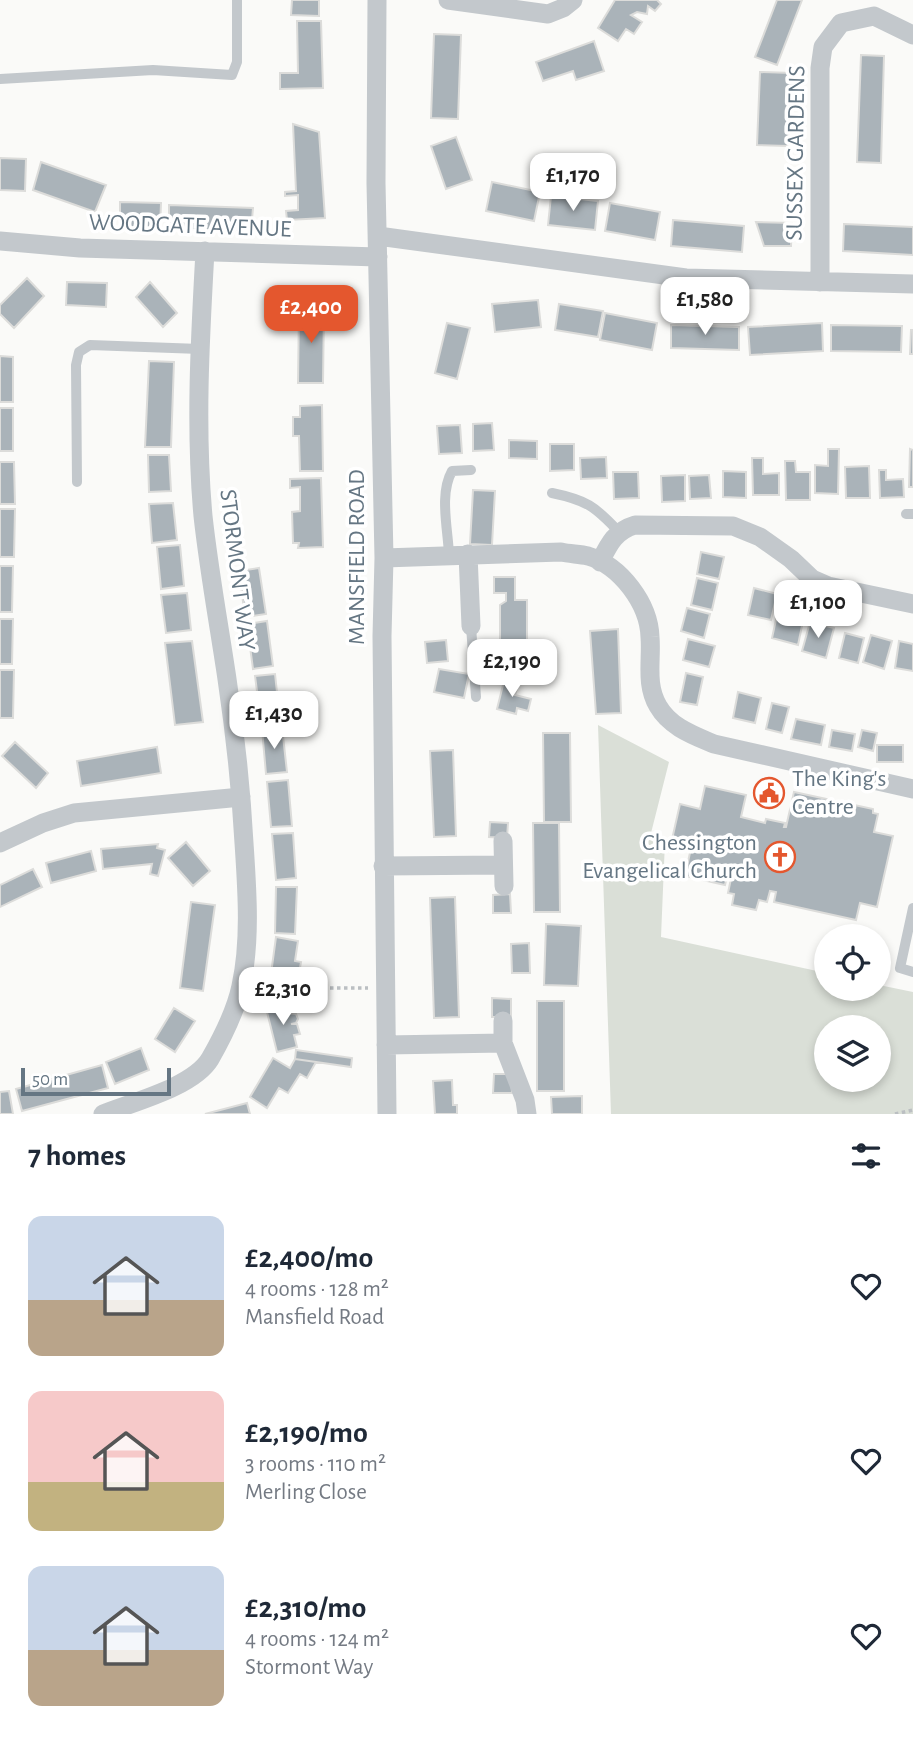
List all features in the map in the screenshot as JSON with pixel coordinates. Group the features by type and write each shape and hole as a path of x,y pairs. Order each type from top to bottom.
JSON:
{"street":[{"name":"MANSFIELD ROAD","path":"377,0 387,1114"},
{"path":"448,0 548,14 573,0"},
{"name":"SUSSEX GARDENS","path":"820,282 820,68 823,47 841,23 874,16 913,35"},
{"path":"378,236 686,278 913,284"},
{"name":"WOODGATE AVENUE","path":"0,241 80,247 378,257"},
{"name":"STORMONT WAY","path":"103,1114 189,1079 209,1061 241,987 247,889 241,797 228,682 203,517 198,405 205,251"},
{"path":"600,562 608,544 619,531 635,525 733,526 760,537 791,559 812,579 828,586 913,604"},
{"path":"384,558 561,552 588,556 600,562 630,587 639,600 647,618 650,636 651,691 667,718 684,731 714,744 913,789"},
{"path":"458,555 471,626"},
{"path":"0,843 43,822 74,813 241,797"},
{"path":"503,841 504,886"},
{"path":"383,866 503,865"},
{"path":"503,1021 503,1043 525,1100 527,1114"},
{"path":"386,1045 503,1043"}],"lane":[{"path":"0,79 153,70 232,75 237,62 237,0"},
{"path":"77,482 76,365 79,352 90,345 200,349"},
{"path":"458,555 446,499 447,480 453,471 471,470"},
{"path":"551,493 579,499 600,511 619,531"},
{"path":"471,626 476,697"},
{"path":"913,908 900,968 913,972"}],"path":[{"path":"241,987 387,987"},
{"path":"895,1114 913,1110"}],"shaded area":[{"path":"598,725 669,762 650,837 665,841 661,937 814,970 814,1001 891,1001 891,987 913,992 913,1114 611,1114"}],"building":[{"path":"292,0 319,0 319,16 291,15"},
{"path":"615,0 657,0 661,4 655,11 648,6 647,14 637,12 631,15 642,22 634,34 626,29 618,41 598,28"},
{"path":"777,0 802,0 777,65 755,57"},
{"path":"297,21 321,21 323,88 280,89 280,73 298,73"},
{"path":"434,34 461,35 458,119 431,118"},
{"path":"594,41 604,71 576,80 573,71 543,81 536,62"},
{"path":"861,55 884,56 881,163 857,162"},
{"path":"760,72 792,73 788,146 757,145"},
{"path":"293,124 319,132 325,218 287,220 286,211 298,210 298,195 285,196 285,192 296,191"},
{"path":"456,137 472,180 446,189 431,146"},
{"path":"0,158 26,159 25,191 0,190"},
{"path":"41,162 106,185 95,212 33,190"},
{"path":"492,182 540,192 534,221 486,211"},
{"path":"551,196 598,201 595,230 548,225"},
{"path":"120,202 161,203 160,228 120,227"},
{"path":"610,203 660,212 655,240 605,231"},
{"path":"169,205 253,208 251,231 169,229"},
{"path":"673,220 744,226 742,252 671,246"},
{"path":"756,222 792,223 791,246 764,246"},
{"path":"844,224 913,227 913,255 843,251"},
{"path":"27,278 44,296 14,328 0,314 0,305"},
{"path":"67,282 107,283 106,307 66,305"},
{"path":"150,282 177,313 163,327 136,297"},
{"path":"538,300 541,327 495,332 492,304"},
{"path":"559,304 603,311 598,337 555,330"},
{"path":"299,307 324,307 323,383 298,383"},
{"path":"605,313 657,323 652,350 600,340"},
{"path":"447,323 470,328 457,379 435,373"},
{"path":"822,323 823,351 750,355 748,327"},
{"path":"671,325 739,327 739,350 671,348"},
{"path":"831,325 902,326 901,352 831,351"},
{"path":"913,330 913,354 910,354"},
{"path":"0,356 13,357 13,402 0,402"},
{"path":"149,361 174,362 171,447 145,447"},
{"path":"322,405 323,471 300,471 299,436 293,436 293,417 300,417 300,406"},
{"path":"0,408 13,408 13,451 0,451"},
{"path":"492,423 494,450 473,451 473,424"},
{"path":"460,425 462,453 439,454 437,426"},
{"path":"509,440 537,441 537,459 509,458"},
{"path":"550,444 574,444 574,470 550,471"},
{"path":"828,449 839,449 838,494 815,493 815,465 828,466"},
{"path":"910,449 913,450 913,487 909,487"},
{"path":"148,455 169,455 171,491 149,492"},
{"path":"606,457 607,478 581,479 580,458"},
{"path":"752,458 763,458 763,474 779,473 779,495 753,495"},
{"path":"785,461 795,461 796,472 810,472 810,500 786,500"},
{"path":"0,462 14,462 15,504 0,504"},
{"path":"869,466 870,498 846,498 845,467"},
{"path":"879,470 886,470 886,480 903,479 904,497 880,498"},
{"path":"723,471 746,472 746,498 723,497"},
{"path":"613,472 638,472 639,498 614,499"},
{"path":"685,475 685,501 662,502 661,476"},
{"path":"709,475 711,498 690,499 689,476"},
{"path":"321,478 323,547 298,548 299,543 293,543 292,512 300,511 300,487 290,488 290,479"},
{"path":"473,490 495,491 492,545 470,544"},
{"path":"173,503 177,540 152,543 149,504"},
{"path":"0,509 15,509 14,557 0,557"},
{"path":"180,545 184,586 161,589 157,547"},
{"path":"701,552 724,557 719,579 697,574"},
{"path":"0,566 13,566 12,612 0,612"},
{"path":"259,568 266,614 245,617 239,571"},
{"path":"494,577 515,577 515,600 527,600 527,643 500,643 500,605 506,601 506,593 494,593"},
{"path":"697,578 718,583 712,610 691,605"},
{"path":"754,588 777,594 771,620 748,615"},
{"path":"187,593 191,630 166,633 161,595"},
{"path":"687,608 710,614 704,638 681,631"},
{"path":"777,615 803,621 798,645 772,638"},
{"path":"0,619 13,619 12,664 0,664"},
{"path":"267,621 273,666 253,669 247,624"},
{"path":"810,622 834,628 826,658 802,651"},
{"path":"618,629 621,713 596,714 590,631"},
{"path":"845,633 864,638 858,663 839,658"},
{"path":"871,635 892,641 884,669 863,662"},
{"path":"688,639 715,646 709,667 683,660"},
{"path":"446,640 448,661 427,663 425,642"},
{"path":"192,641 203,722 175,725 165,643"},
{"path":"899,641 913,644 913,671 895,668"},
{"path":"506,648 533,649 533,665 525,665 525,679 492,678 493,660 506,660"},
{"path":"439,669 469,674 464,698 434,692"},
{"path":"0,670 14,670 13,718 0,718"},
{"path":"686,673 703,677 697,705 680,702"},
{"path":"275,674 280,720 261,722 255,676"},
{"path":"504,681 518,685 515,695 531,699 528,711 517,708 516,714 497,709"},
{"path":"738,692 761,698 755,723 733,718"},
{"path":"772,703 789,707 782,733 766,729"},
{"path":"796,719 825,725 821,745 791,739"},
{"path":"282,727 287,772 266,774 262,729"},
{"path":"832,730 855,734 852,751 829,747"},
{"path":"862,730 877,733 873,751 858,747"},
{"path":"543,733 570,733 571,822 544,822"},
{"path":"15,742 48,773 36,788 2,756"},
{"path":"877,745 903,745 903,762 877,762"},
{"path":"157,747 161,773 81,786 77,761"},
{"path":"453,750 456,836 434,837 430,751"},
{"path":"288,780 292,826 271,827 267,782"},
{"name":"The King's Centre","path":"705,786 746,795 741,817 765,823 766,819 785,823 784,827 794,792 873,809 873,813 878,814 874,832 893,836 877,907 860,903 856,920 774,902 776,892 770,891 767,902 759,900 756,910 732,905 734,894 728,893 733,869 729,868 725,885 685,876 691,848 671,844 680,804 700,809"},
{"path":"490,822 508,823 507,838 489,837"},
{"path":"533,823 559,823 560,912 534,912"},
{"path":"293,833 296,878 276,880 272,834"},
{"path":"186,842 210,871 193,886 168,858"},
{"path":"158,844 157,848 165,850 158,876 150,874 152,864 103,869 101,849"},
{"path":"91,851 96,871 51,883 46,863"},
{"path":"33,869 42,887 0,907 0,885"},
{"path":"276,887 297,887 295,934 275,933"},
{"path":"510,894 511,913 493,913 493,895"},
{"path":"455,897 459,1017 434,1018 430,898"},
{"path":"191,902 215,905 203,991 180,988"},
{"path":"546,924 581,926 578,986 544,985"},
{"path":"276,937 298,941 295,961 301,962 297,986 270,981"},
{"path":"529,943 530,973 512,973 511,944"},
{"path":"492,998 511,999 511,1017 492,1017"},
{"path":"537,1001 564,1001 564,1091 537,1091"},
{"path":"286,1003 288,1013 296,1014 296,1023 291,1024 297,1024 300,1034 294,1035 297,1047 277,1052 266,1008"},
{"path":"174,1008 195,1021 175,1052 155,1039"},
{"path":"141,1048 149,1070 115,1084 106,1062"},
{"path":"296,1050 352,1058 351,1067 295,1059"},
{"path":"273,1058 290,1068 295,1059 316,1062 307,1078 300,1074 288,1093 279,1088 267,1108 250,1097"},
{"path":"102,1065 108,1088 22,1111 16,1089"},
{"path":"494,1074 511,1074 512,1093 493,1093"},
{"path":"452,1080 453,1105 457,1105 457,1114 435,1114 433,1081"},
{"path":"9,1091 13,1114 0,1114 0,1092"},
{"path":"582,1096 582,1114 552,1114 551,1097"},
{"path":"247,1103 250,1114 205,1114"}],"place":[{"name":"The King's Centre","path":"769,793"},
{"name":"Chessington Evangelical Church","path":"780,857"}]}
